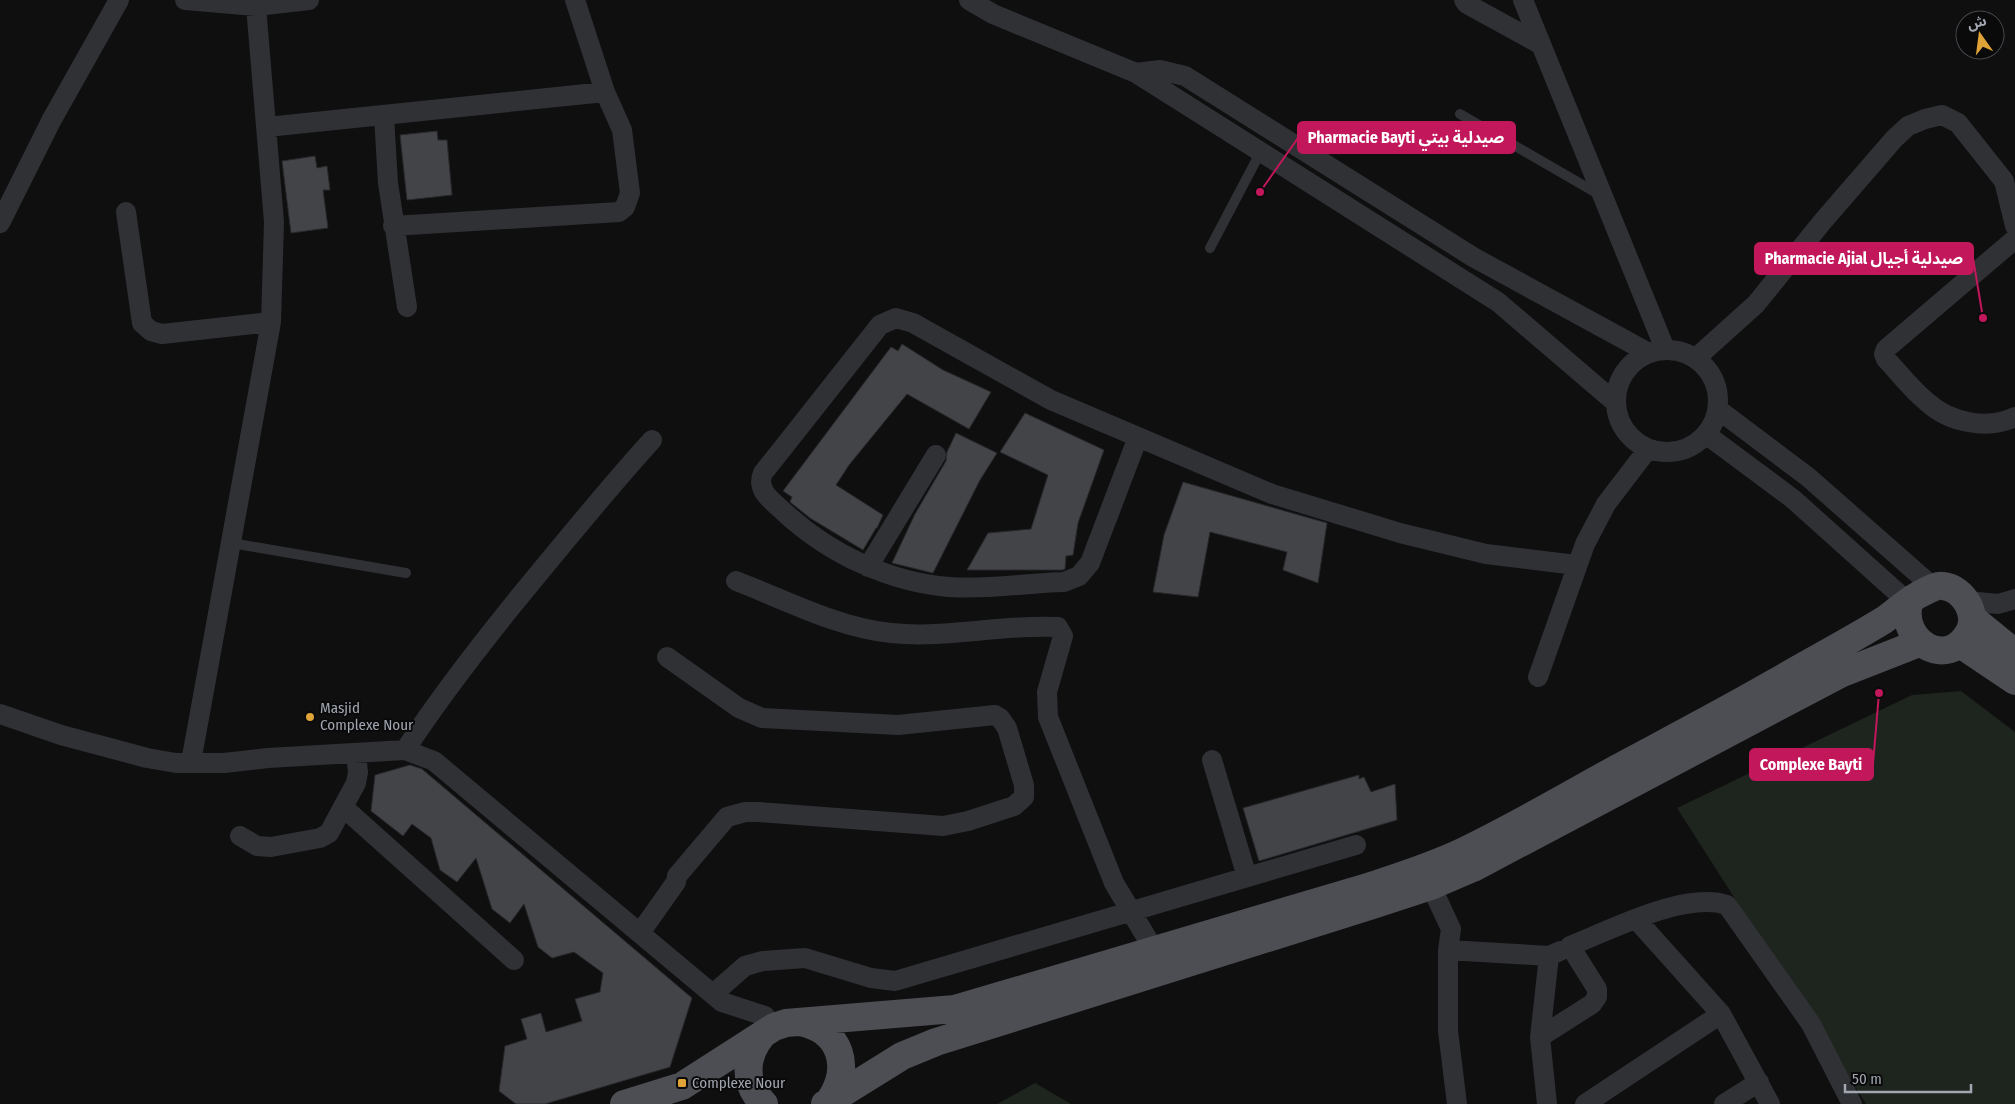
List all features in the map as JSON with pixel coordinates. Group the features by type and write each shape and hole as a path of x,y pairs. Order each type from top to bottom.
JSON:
{"main road":[{"path":"624,1104 682,1086 779,1027 955,1009 1368,887 1430,866 1463,851 1772,684 1933,587 1942,586 1952,589 1970,610 2015,654"},
{"path":"1909,603 1907,612 1911,632 1919,643 1930,649 1941,651 1960,644 1970,632 1970,610"},
{"path":"828,1102 902,1056 936,1042 1431,886 1505,852 1840,674 1919,643"},
{"path":"1960,644 2015,681"},
{"path":"764,1104 753,1090 748,1070 752,1050 779,1027 820,1029 836,1046 840,1056 842,1074 837,1090 828,1102"}],"street":[{"path":"0,223 51,121 120,0"},
{"path":"185,0 256,6 309,0"},
{"path":"393,226 618,212 626,207 630,193 622,130 605,92 575,0"},
{"path":"968,0 993,14 1136,73 1498,302 1616,403"},
{"path":"1464,0 1467,4 1540,44"},
{"path":"1523,0 1601,196 1657,351"},
{"path":"191,762 271,322 275,254 267,127 256,6"},
{"path":"1136,73 1160,70 1185,76 1473,257 1657,351"},
{"path":"267,127 605,92"},
{"path":"384,116 393,226 407,307"},
{"path":"1696,358 1756,304 1823,221 1894,139 1908,126 1925,119 1942,116 1958,123 2009,184 2015,226"},
{"path":"1240,140 1256,120"},
{"path":"126,212 142,323 151,331 162,334 271,322"},
{"path":"2015,238 1886,349 1884,354 1886,359 1927,403 1952,417 1983,425 2015,417"},
{"path":"1138,437 1090,563 1086,570 1072,580 1064,582 951,587 922,584 868,567 840,552 790,517 764,492 760,483 766,470 880,325 888,320 905,319 1051,400 1138,437 1272,494 1400,533 1486,554 1576,565"},
{"path":"1657,351 1681,351 1696,358 1708,368 1716,383 1719,410 1707,435 1689,448 1676,452 1661,452 1635,441 1625,431 1618,418 1616,403 1618,387 1624,372 1635,360 1657,351"},
{"path":"1719,410 1808,477 1933,587"},
{"path":"1707,435 1793,500 1909,603"},
{"path":"405,750 438,698 471,656 590,509 652,440"},
{"path":"1538,677 1576,565 1606,504 1648,448"},
{"path":"868,567 936,455"},
{"path":"736,581 863,630 929,634 1058,627 1064,636 1046,692 1048,718 1114,882 1154,950"},
{"path":"1970,610 2015,599"},
{"path":"634,928 670,877 676,876 718,825 734,813 759,812 943,826 968,821 1014,806 1020,802 1025,791 1007,728 1000,718 995,715 898,725 762,718 739,708 667,657"},
{"path":"0,714 60,735 147,758 176,763 224,763 268,758 405,750 434,761 722,1002 765,1016 779,1027"},
{"path":"240,836 257,846 271,847 320,838 329,833 356,783 358,772 356,754"},
{"path":"1212,760 1247,876"},
{"path":"343,807 514,960"},
{"path":"713,994 745,966 763,961 805,958 871,978 895,981 1130,910 1356,846"},
{"path":"1431,886 1451,928 1448,950 1448,1031 1457,1104"},
{"path":"1448,950 1549,956 1636,919 1686,903 1713,900 1727,904 1811,1024 1852,1104"},
{"path":"1636,919 1721,1014 1770,1104"},
{"path":"1540,1037 1592,1004 1596,998 1597,989 1570,946"},
{"path":"1547,1104 1540,1037 1549,956"},
{"path":"1585,1104 1721,1014"},
{"path":"1724,1104 1759,1082"}],"lane":[{"path":"1460,114 1601,196"},
{"path":"1210,248 1260,153"},
{"path":"231,543 406,573"}],"shaded area":[{"path":"1961,691 2015,732 2015,1104 1866,1104 1677,808 1912,695"},
{"path":"1035,1083 1071,1104 997,1104"}],"building":[{"path":"437,131 438,140 447,140 452,195 407,200 400,135"},
{"path":"315,156 317,168 327,166 330,190 323,190 328,228 291,233 282,161"},
{"path":"902,344 943,370 991,392 969,429 907,394 849,465 836,485 883,515 863,550 810,518 790,502 792,497 783,491 891,347 898,351"},
{"path":"1025,413 1104,450 1078,523 1073,555 1066,556 1065,569 1062,570 967,570 988,533 1031,529 1048,475 1000,452"},
{"path":"956,433 997,453 980,480 933,573 892,563 915,514 946,461 947,452"},
{"path":"1183,482 1327,523 1318,583 1283,570 1287,552 1210,532 1198,597 1153,592 1164,535"},
{"path":"410,765 422,769 692,998 670,1067 545,1104 516,1104 499,1091 505,1046 527,1039 521,1019 541,1013 546,1032 582,1021 575,999 600,992 603,973 574,952 552,958 538,947 524,904 510,923 492,909 476,858 457,882 440,870 431,838 412,824 403,836 371,811 375,775"},
{"path":"1359,775 1359,779 1364,777 1371,792 1395,784 1397,820 1259,861 1243,808"}],"place":[{"name":"Pharmacie Bayti صيدلية بيتي","path":"1260,192"},
{"name":"Pharmacie Ajial صيدلية أجيال","path":"1983,318"},
{"name":"Complexe Bayti","path":"1879,693"},
{"name":"Masjid Complexe Nour","path":"310,717"},
{"name":"Complexe Nour","path":"682,1083"}]}
